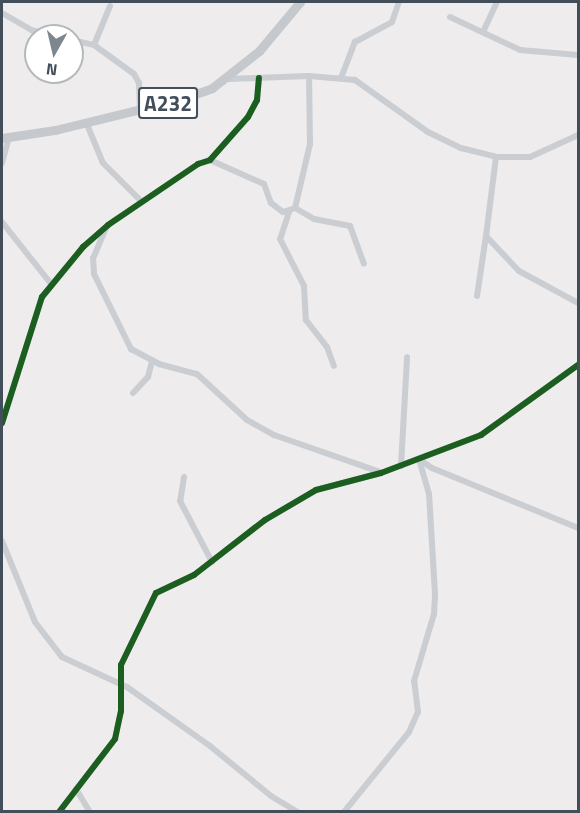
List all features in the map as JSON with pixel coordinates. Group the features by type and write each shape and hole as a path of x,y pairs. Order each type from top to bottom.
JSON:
{"main road":[{"name":"A232","path":"5,137 86,122 197,94 226,79 259,51 300,2"}],"street":[{"path":"340,78 355,42 392,22 399,2"},
{"path":"483,32 497,2"},
{"path":"94,45 110,6"},
{"path":"2,13 24,25"},
{"path":"450,18 520,50 579,55"},
{"path":"84,43 94,45 134,74 139,82 140,109"},
{"path":"226,79 309,76 340,78 372,89 428,132 461,148 496,157 530,157 579,135"},
{"path":"309,76 310,144 292,210 280,239 304,286 306,320 327,346 334,366"},
{"path":"2,423 7,398 27,335 42,297 83,246 108,225 198,164 210,160 248,117 257,100 259,78"},
{"path":"86,122 103,163 141,201"},
{"path":"2,163 5,137"},
{"path":"477,296 496,157"},
{"path":"210,160 264,184 271,203 314,219 350,226 364,264"},
{"path":"2,222 52,285"},
{"path":"108,225 93,258 94,274 131,349 152,361 197,374 247,420 274,435 381,473"},
{"path":"486,236 519,271 579,303"},
{"path":"401,466 407,357"},
{"path":"133,393 148,377 152,361"},
{"path":"59,812 115,739 121,711 119,686 121,665 149,600 212,562 266,520 316,490 381,473 481,435 579,365"},
{"path":"2,393 7,398"},
{"path":"419,459 432,468 579,528"},
{"path":"344,812 409,732 418,712 414,681 435,614 429,494 419,459"},
{"path":"184,477 180,501 212,562"},
{"path":"2,541 35,622 62,657 138,695 210,746 271,796 298,811"},
{"path":"76,789 90,812"}],"cycle path":[{"path":"2,423 42,297 83,247 108,225 198,164 210,160 248,117 257,100 259,78"},
{"path":"59,812 115,739 121,711 121,665 156,593 194,575 265,520 316,490 381,473 481,435 578,365"}]}
